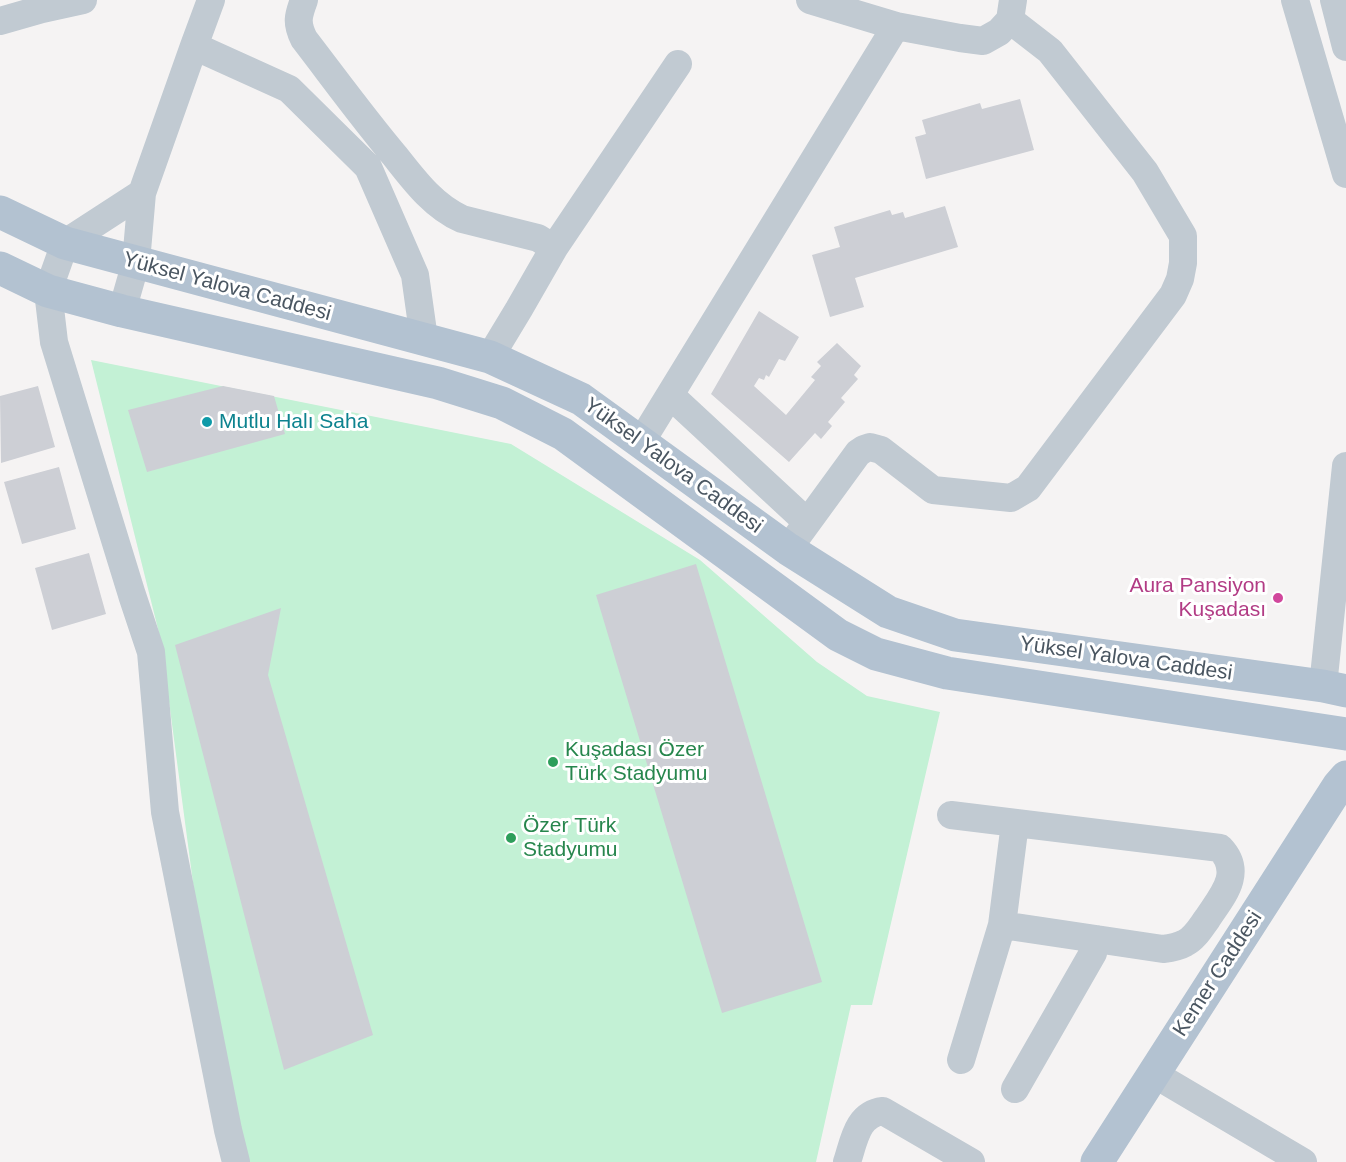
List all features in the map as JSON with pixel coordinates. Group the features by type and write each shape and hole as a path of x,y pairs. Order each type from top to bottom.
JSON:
{"main road":[{"name":"Yüksel Yalova Caddesi","path":"0,212 66,243 490,357 581,399 788,549 888,612 955,635 1334,689"},
{"name":"Yüksel Yalova Caddesi","path":"0,268 48,291 122,311 438,383 502,403 563,434 838,635 876,654 947,673 1333,732"},
{"path":"1333,732 1334,689"},
{"name":"Kemer Caddesi","path":"1097,1162 1342,781 1333,732"}],"street":[{"path":"0,21 83,0"},
{"path":"122,311 136,262 142,193 211,0"},
{"path":"304,0 298,15 298,27 304,39 378,136 438,205 462,219 538,238 554,248"},
{"path":"788,549 858,453 870,447 881,450 933,490 1011,498 1028,488 1173,295 1180,279 1183,263 1183,236 1145,172 1050,51 1011,10 999,32 983,41 896,26 810,0"},
{"path":"1295,0 1346,174"},
{"path":"1334,0 1346,46"},
{"path":"641,442 896,26"},
{"path":"194,46 289,89 368,167 415,275 424,339"},
{"path":"490,357 554,248 678,64"},
{"path":"142,193 66,243 48,291 54,342 151,652 165,812 236,1162"},
{"path":"670,395 807,522"},
{"path":"1334,689 1346,466"},
{"path":"951,815 1220,848 1228,858 1230,865 1228,887 1196,934 1174,948 1163,949 1002,925"},
{"path":"962,1060 1002,925 1016,823"},
{"path":"1228,887 1245,891 1265,902"},
{"path":"1015,1089 1093,953 1096,939"},
{"path":"1154,1074 1303,1162"},
{"path":"847,1162 859,1126 872,1114 883,1111 971,1162"}],"green space":[{"name":"Kuşadası Özer Türk Stadyumu","path":"91,360 511,444 700,560 817,662 867,696 940,712 872,1005 851,1005 816,1162 230,1162 161,641"}],"building":[{"path":"1020,99 1034,150 926,179 915,137 926,134 922,120 980,103 982,109"},
{"path":"945,206 958,247 855,278 864,307 830,317 812,255 840,247 834,227 890,210 892,215 903,212 905,218"},
{"path":"759,311 799,337 785,361 779,359 769,377 766,375 764,380 759,378 754,386 786,415 815,380 811,377 821,366 817,362 837,343 861,366 854,375 858,379 841,398 845,402 828,422 832,426 821,439 815,433 789,462 711,394"},
{"path":"38,386 55,447 1,463 0,396"},
{"name":"Mutlu Halı Saha","path":"223,386 274,396 285,434 147,472 128,410"},
{"path":"59,467 76,529 22,544 4,482"},
{"path":"89,553 106,614 52,630 35,568"},
{"path":"696,564 822,982 722,1013 596,595"},
{"path":"281,608 268,675 373,1035 284,1070 175,645"}],"place":[{"name":"Mutlu Halı Saha","path":"207,422"},
{"name":"Aura Pansiyon Kuşadası","path":"1278,598"},
{"name":"Kuşadası Özer Türk Stadyumu","path":"553,762"},
{"name":"Özer Türk Stadyumu","path":"511,838"}]}
